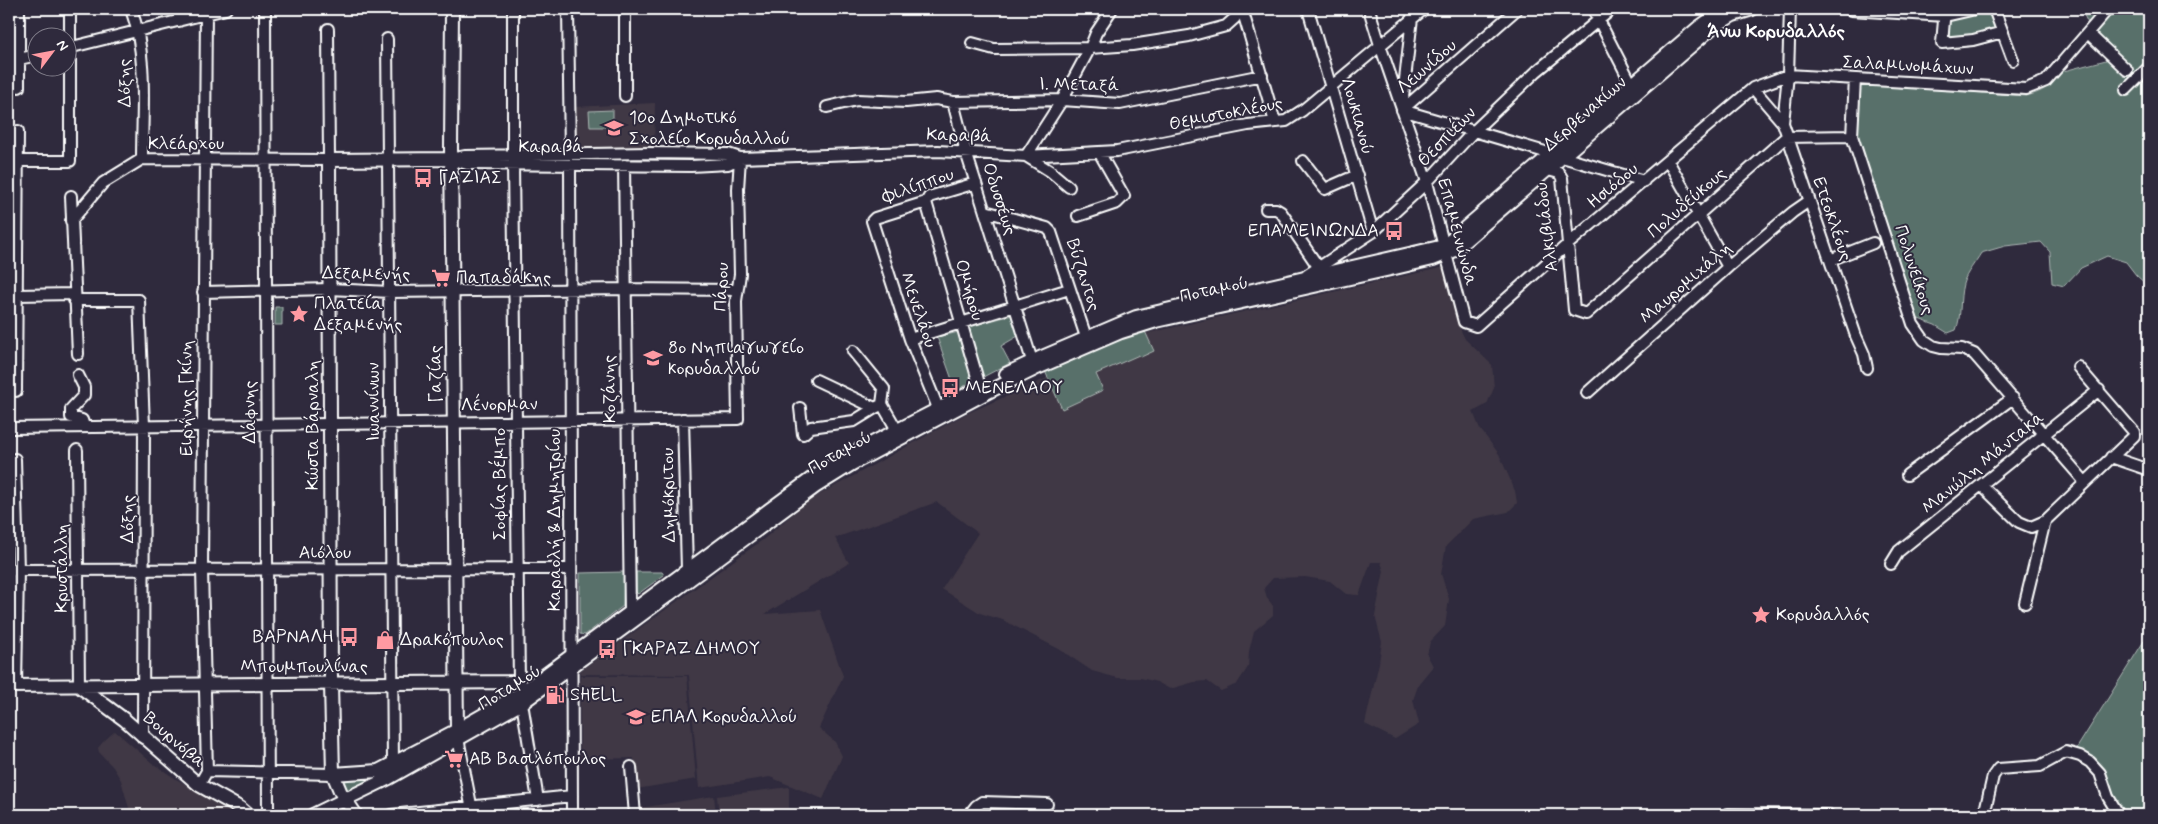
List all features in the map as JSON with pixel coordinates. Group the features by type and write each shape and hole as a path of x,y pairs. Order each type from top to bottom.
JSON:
{"street":[{"path":"19,9 19,87"},
{"path":"70,9 70,28"},
{"name":"Δόξης","path":"131,9 139,30 141,52 142,159"},
{"path":"179,9 179,22"},
{"path":"78,45 179,22 206,11 226,9"},
{"name":"Δάφνης","path":"265,9 268,815"},
{"name":"Γαζίας","path":"452,9 451,159 457,735"},
{"name":"Σοφίας Βέμπο","path":"513,9 517,569 522,692 538,800"},
{"name":"Καραολή & Δημητρίου","path":"568,9 572,815"},
{"path":"625,9 625,96"},
{"path":"1069,188 1050,171 1029,160 1026,156 1062,100 1096,33 1112,9"},
{"path":"972,43 994,49 1090,48 1132,45 1190,36 1226,26 1235,18 1237,9"},
{"path":"1242,9 1275,122"},
{"name":"Λουκιανού","path":"1308,9 1374,232"},
{"name":"Επαμεινώνδα","path":"1369,9 1427,182 1464,322"},
{"name":"Θεμιστοκλέους","path":"1026,156 1136,149 1286,121 1295,117 1380,45 1412,14 1424,9"},
{"name":"Λεωνίδου","path":"1402,110 1518,9"},
{"path":"1593,9 1632,85"},
{"name":"Θεσπιέων","path":"1300,279 1374,232 1427,182 1474,131 1537,72 1612,9"},
{"name":"Δερβενακίων","path":"1446,250 1462,245 1548,170 1557,155 1632,85 1707,20 1725,9"},
{"name":"Δερβενακίων","path":"1446,250 1557,155 1713,27 1733,15 1752,9"},
{"path":"1783,123 1788,75 1790,9"},
{"path":"1851,9 1945,12 1971,9"},
{"path":"1994,9 2013,60"},
{"path":"2108,9 2088,33 2127,70"},
{"name":"Ειρήνης Γκίνη","path":"199,785 206,771 202,570 206,11"},
{"path":"1945,12 1942,43 1973,40 2003,32"},
{"path":"1412,14 1402,110 1644,181"},
{"name":"Κώστα Βάρναλη","path":"328,29 331,684 334,774 345,800 356,815"},
{"name":"Σαλαμινομάχων","path":"1788,75 2026,88 2046,81 2088,33"},
{"name":"Ιωαννίνων","path":"387,39 393,764"},
{"path":"9,61 28,57"},
{"path":"2126,90 2149,67"},
{"name":"Ι. Μεταξά","path":"953,102 1062,100 1120,104 1262,75"},
{"name":"Ησιόδου","path":"1464,322 1476,326 1567,245 1753,88 1788,75"},
{"path":"18,162 70,161 69,78"},
{"name":"Πολυνείκους","path":"1855,79 1852,136 1887,240 1903,295 1917,331 1924,340 1933,346 1968,350 1974,354 2085,482"},
{"name":"Ετεοκλέους","path":"1753,88 1783,123 1786,137 1864,354 1867,368"},
{"path":"827,106 858,100 906,102 936,99 953,102"},
{"name":"Οδυσσέως","path":"953,102 966,152 1034,365"},
{"path":"16,391 18,131"},
{"path":"1786,137 1852,136"},
{"name":"Πολυδεύκους","path":"1570,288 1574,310 1586,314 1786,137"},
{"name":"Καραβά","path":"266,160 451,159 465,156 513,160 570,160 728,154 740,158 938,151 1026,156"},
{"path":"1078,216 1117,203 1124,196 1099,152"},
{"name":"Καραβά","path":"570,160 624,165 690,166 728,164 740,158"},
{"name":"Πάρου","path":"738,419 736,302 740,274 738,190 740,158"},
{"name":"Κλεάρχου","path":"72,221 103,183 142,159 266,160"},
{"path":"1303,161 1325,189 1357,175"},
{"path":"1668,161 1728,267"},
{"name":"Κοζάνης","path":"624,165 630,612"},
{"name":"Αλκιβιάδου","path":"1548,170 1559,173 1562,178 1570,288"},
{"name":"Φιλίππου","path":"872,221 875,218 926,202 929,197 976,183"},
{"path":"71,196 78,354"},
{"name":"Μαυρομιχάλη","path":"1587,393 1728,267 1793,212 1809,201"},
{"name":"Ομήρου","path":"926,202 980,387"},
{"path":"1266,209 1276,209 1281,212 1319,268"},
{"name":"Βύζαντος","path":"985,211 1047,228 1051,232 1086,337"},
{"name":"Μενελάου","path":"872,221 910,339 938,408"},
{"path":"1830,260 1873,243"},
{"name":"Ποταμού","path":"313,815 345,800 457,735 572,661 823,482 852,464 1086,337 1149,313 1300,279 1446,250"},
{"name":"Ποταμού","path":"572,661 630,612 811,479 847,456 980,387 1121,332 1156,321 1395,268 1446,250"},
{"name":"Δεξαμενής","path":"203,292 330,289 390,292 625,289 737,290"},
{"path":"910,339 1069,289"},
{"path":"17,295 74,297"},
{"name":"Δόξης","path":"74,297 139,300 144,426 145,686 143,738"},
{"path":"800,408 803,434 811,427 854,421 878,406 884,389 853,351"},
{"path":"1981,485 2026,527 2031,527 2045,521 2135,434 2078,367"},
{"path":"78,375 84,386 84,395 73,405 71,417 82,420 84,426 80,427"},
{"path":"816,380 878,406 897,430"},
{"name":"Μανώλη Μάντακα","path":"1891,564 1899,551 2099,390"},
{"path":"1907,475 2012,398"},
{"name":"Δημόκριτου","path":"683,419 687,570"},
{"name":"Λένορμαν","path":"9,428 738,419"},
{"name":"Κρυστάλλη","path":"77,450 79,686"},
{"path":"2111,457 2149,470"},
{"path":"11,685 15,460"},
{"path":"2025,603 2045,521"},
{"name":"Αιόλου","path":"13,570 571,569"},
{"name":"Μπουμπουλίνας","path":"11,685 457,684 522,692"},
{"name":"Βουρνόβα","path":"79,686 119,715 143,738 199,785 240,808 248,815"},
{"path":"457,735 472,811"},
{"name":"Ποταμού","path":"334,774 371,773 457,735"},
{"path":"1984,815 1993,776 1998,768 2040,766 2066,752 2080,756 2095,767 2104,781 2108,797 2119,815"},
{"path":"631,767 634,815"},
{"name":"Βουρνόβα","path":"206,771 334,774"},
{"path":"391,815 472,811 572,796"},
{"path":"969,815 982,802 1047,804"},
{"path":"1727,814 1829,815"}],"shaded area":[{"name":"10ο Δημοτικό Σχολείο Κορυδαλλού","path":"655,103 654,148 574,152 574,107"},
{"path":"1445,267 1461,331 1465,339 1492,365 1494,388 1487,404 1473,412 1480,429 1499,454 1515,491 1517,503 1508,512 1473,519 1446,546 1441,574 1449,599 1445,626 1430,642 1427,655 1433,666 1419,683 1413,700 1419,724 1395,739 1365,724 1382,642 1375,616 1384,571 1381,562 1371,562 1359,595 1346,594 1330,581 1305,577 1273,578 1264,588 1267,598 1273,606 1273,615 1254,631 1249,651 1248,667 1237,684 1221,691 1207,681 1194,682 1170,689 1157,682 1141,678 1118,678 1092,671 1059,649 1003,620 980,613 942,589 978,533 937,502 835,538 849,563 765,614 820,610 843,676 819,728 835,742 842,756 823,799 770,777 699,788 689,675 580,674 580,671 764,539 808,501 966,414 1148,333"},
{"name":"ΕΠΑΛ Κορυδαλλού","path":"580,676 687,676 696,779 636,789 634,758 580,759"},
{"path":"115,731 152,763 238,815 131,815 121,780 113,767 99,752 98,748"},
{"path":"789,787 789,815 719,815 717,796"},
{"path":"714,796 716,815 641,815 640,808"}],"green space":[{"path":"2081,9 2149,9 2149,287 2126,262 2107,256 2081,268 2064,286 2052,283 2050,252 2041,242 2005,246 1981,253 1964,280 1956,330 1948,333 1935,325 1916,318 1905,297 1890,236 1857,135 1859,84 2026,96 2042,91 2053,82 2060,72 2106,60"},
{"path":"1990,10 1997,29 1972,35 1949,37 1949,19"},
{"path":"613,110 613,127 590,127 589,111"},
{"path":"275,307 282,307 282,325 275,325"},
{"path":"1012,315 1018,336 1001,346 1010,363 983,377 968,327"},
{"path":"1143,327 1154,351 1141,357 1139,355 1096,374 1103,390 1062,409 1044,369"},
{"path":"959,332 973,381 956,391 937,337"},
{"path":"624,572 623,606 585,635 580,634 580,573"},
{"path":"636,572 662,572 664,575 638,594 636,592"},
{"path":"2149,633 2149,815 2123,815 2104,772 2075,751"},
{"path":"371,778 347,793 342,783 345,779"}],"place":[{"name":"10ο Δημοτικό Σχολείο Κορυδαλλού","path":"614,128"},
{"name":"ΓΑΖΙΑΣ","path":"423,178"},
{"name":"ΕΠΑΜΕΙΝΩΝΔΑ","path":"1394,231"},
{"name":"Παπαδάκης","path":"441,278"},
{"name":"Πλατεία Δεξαμενής","path":"299,314"},
{"name":"8ο Νηπιαγωγείο κορυδαλλού","path":"653,358"},
{"name":"ΜΕΝΕΛΑΟΥ","path":"950,388"},
{"name":"Κορυδαλλός","path":"1761,615"},
{"name":"ΒΑΡΝΑΛΗ","path":"349,637"},
{"name":"Δρακόπουλος","path":"385,640"},
{"name":"ΓΚΑΡΑΖ ΔΗΜΟΥ","path":"607,649"},
{"name":"SHELL","path":"555,695"},
{"name":"ΕΠΑΛ Κορυδαλλού","path":"636,717"},
{"name":"ΑΒ Βασιλόπουλος","path":"454,759"}],"district":[{"name":"Άνω Κορυδαλλός","path":"1776,31"}]}
